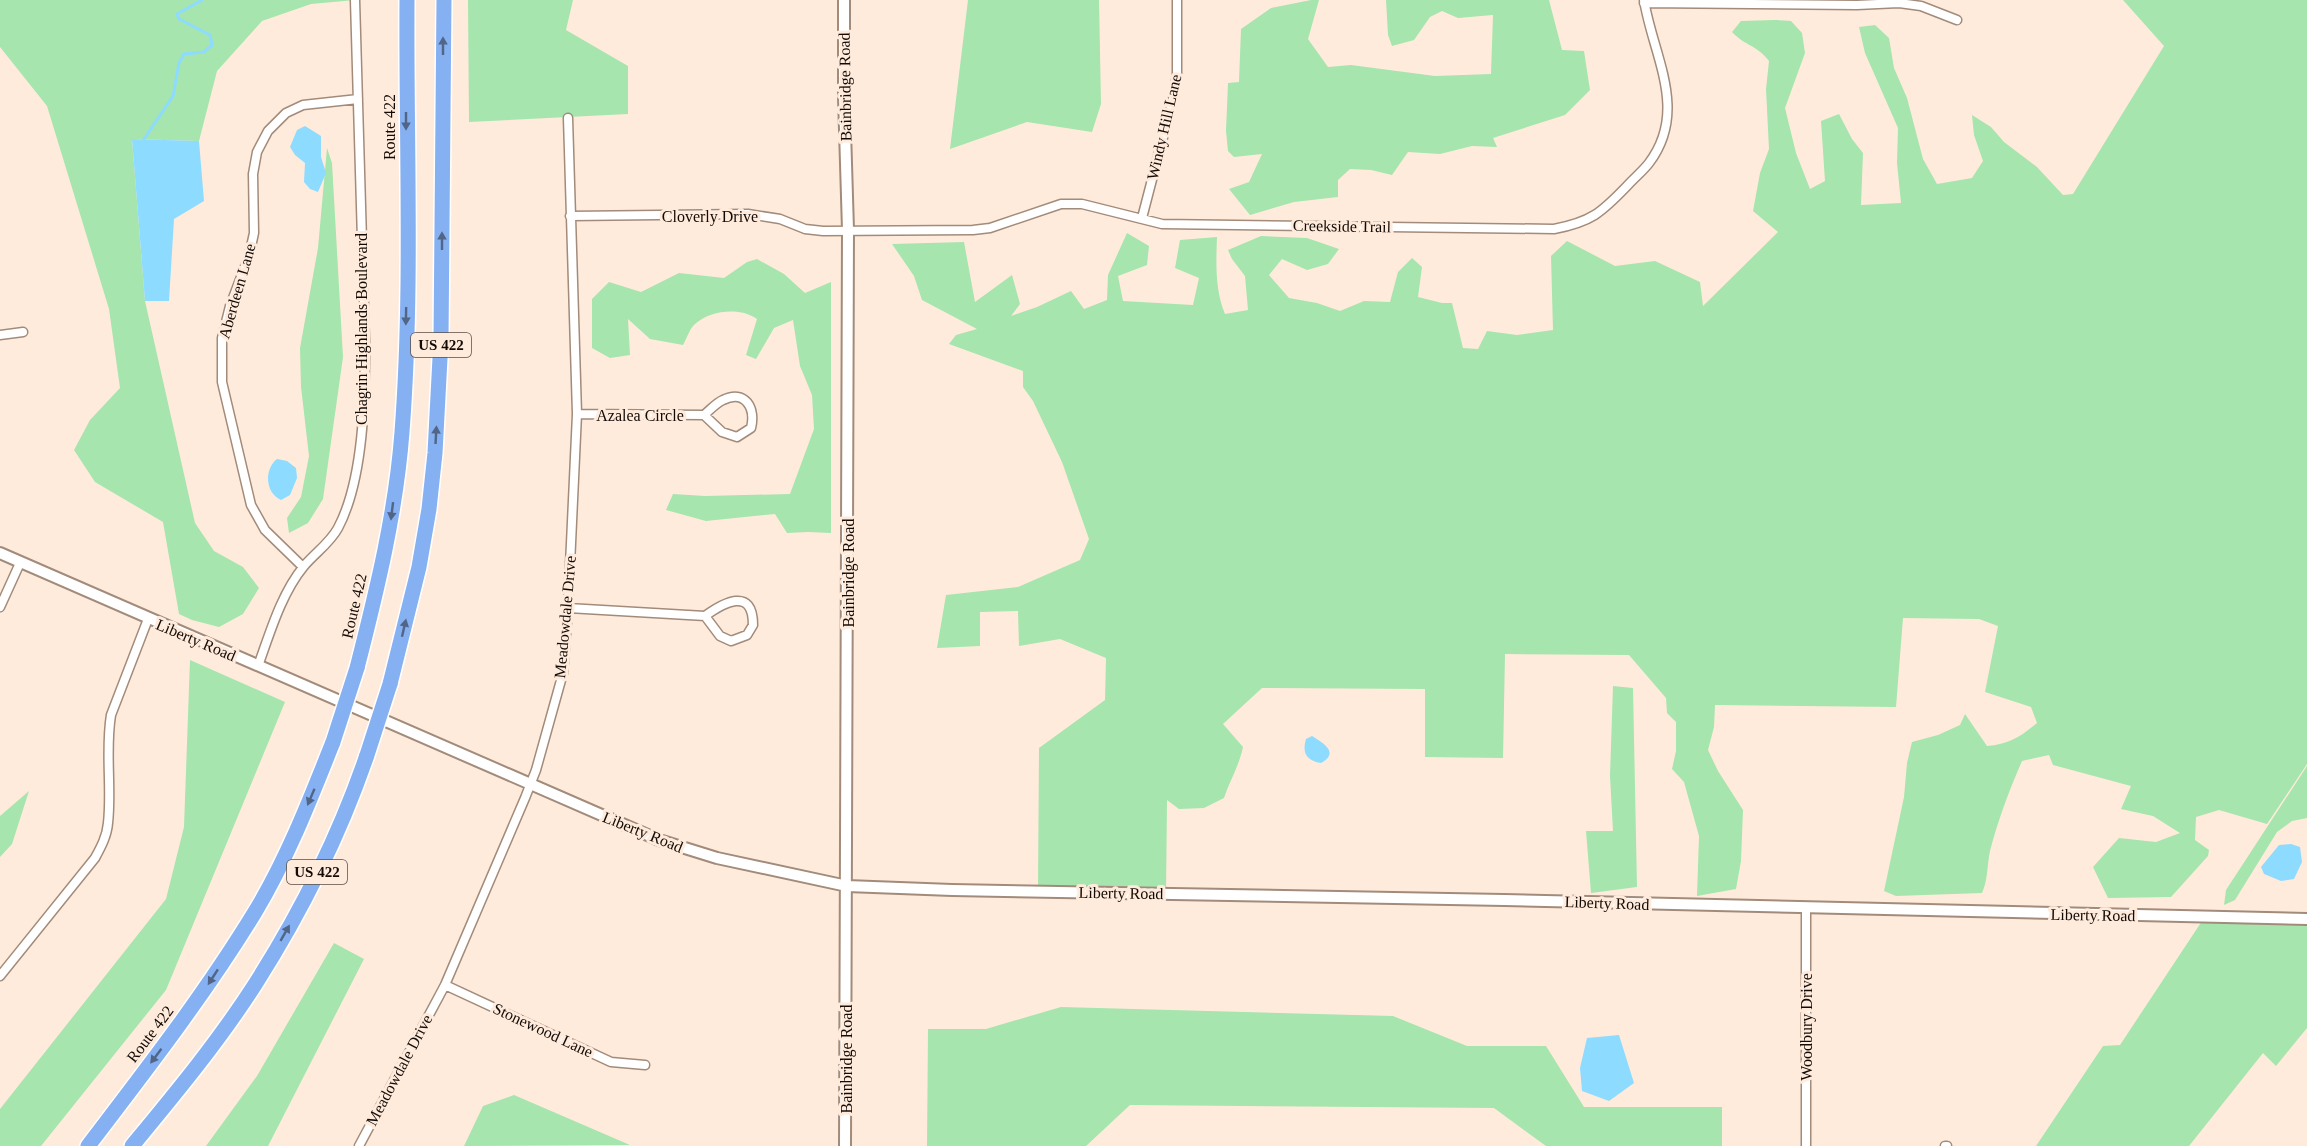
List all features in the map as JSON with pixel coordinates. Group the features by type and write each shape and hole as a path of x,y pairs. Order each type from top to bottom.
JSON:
{"highway":[{"name":"Route 422","path":"88,1146 192,1010 256,910 309,801 333,742 357,668 374,602 391,519 402,433 406,352 407,0"},
{"name":"US 422","path":"132,1146 191,1074 256,983 308,892 352,798 390,684 418,567 429,509 435,453 441,339 444,0"}],"street":[{"name":"Chagrin Highlands Boulevard","path":"258,666 286,595 303,567 336,532 344,516 361,436 365,393 365,343 355,0"},
{"name":"Bainbridge Road","path":"844,0 848,230 845,1146"},
{"name":"Windy Hill Lane","path":"1142,218 1174,95 1177,74 1177,0"},
{"name":"Creekside Trail","path":"848,230 990,228 1061,204 1082,204 1162,224 1554,229 1588,220 1608,206 1649,163 1665,129 1669,112 1666,84 1644,2"},
{"path":"1644,2 1857,5 1899,3 1921,6 1957,21"},
{"name":"Aberdeen Lane","path":"303,567 265,530 251,505 222,382 222,338 230,306 249,256 254,232 253,174 256,152 267,131 286,113 303,105 358,99"},
{"name":"Meadowdale Drive","path":"359,1146 445,985 531,785 563,673 577,414 568,118"},
{"name":"Cloverly Drive","path":"570,216 748,214 780,219 805,229 848,230"},
{"path":"0,335 23,332"},
{"name":"Azalea Circle","path":"577,414 704,415 722,400 735,396 744,399 753,411 751,428 737,437 722,432 704,415"},
{"name":"Liberty Road","path":"0,554 659,840 717,858 847,886 2307,919"},
{"path":"0,607 20,563"},
{"path":"568,608 705,616 723,603 737,601 745,604 750,610 753,625 747,635 731,640 720,636 705,616"},
{"path":"0,976 92,862 103,843 108,824 108,732 111,715 148,619"},
{"name":"Woodbury Drive","path":"1806,909 1806,1146"},
{"name":"Stonewood Lane","path":"445,985 612,1062 645,1065"}],"green space":[{"path":"0,0 355,0 311,4 262,21 217,71 199,141 132,139 145,301 195,523 214,551 243,567 259,588 243,614 219,627 179,614 163,522 95,482 74,450 90,420 120,388 109,309 47,106 0,47"},
{"path":"468,0 573,0 566,30 628,66 628,114 469,122"},
{"path":"968,0 1099,0 1101,104 1092,132 1027,122 950,149"},
{"path":"1319,0 1308,39 1328,67 1351,65 1435,76 1491,74 1493,15 1458,18 1442,11 1430,17 1414,40 1392,46 1388,35 1386,0 1549,0 1562,50 1584,51 1590,90 1565,115 1493,138 1497,147 1472,146 1440,154 1408,152 1392,175 1371,170 1350,169 1338,180 1338,197 1294,202 1250,215 1229,189 1249,182 1262,154 1234,157 1228,151 1226,131 1228,83 1239,82 1241,29 1271,8"},
{"path":"2123,0 2307,0 2307,764 2267,824 2219,810 2196,817 2195,840 2209,850 2208,856 2171,897 2108,898 2093,867 2119,838 2156,842 2180,833 2153,816 2121,809 2131,786 2053,765 2049,755 2022,761 2008,794 1990,851 1982,893 1896,896 1884,891 1904,797 1907,763 1912,742 1938,735 1960,725 1965,714 1987,746 2002,744 2014,739 2037,723 2031,707 1985,692 1998,626 1979,619 1903,618 1896,707 1715,705 1714,727 1708,750 1718,771 1743,810 1741,861 1736,889 1697,896 1699,836 1684,782 1672,769 1676,751 1676,722 1667,713 1666,698 1629,655 1505,654 1503,758 1425,757 1425,689 1262,688 1223,724 1243,747 1224,798 1204,808 1179,809 1167,800 1166,894 1038,892 1039,748 1105,700 1106,658 1060,639 1019,646 1018,611 980,612 980,646 937,648 946,595 1018,587 1080,560 1089,539 1062,462 1033,401 1023,387 1023,371 949,344 956,335 977,329 922,300 914,276 892,244 964,242 975,302 1012,275 1020,304 1011,316 1071,291 1084,309 1107,300 1108,275 1127,233 1149,246 1147,265 1118,276 1123,301 1193,305 1199,278 1175,268 1180,240 1217,237 1218,286 1225,314 1248,310 1245,276 1228,250 1261,236 1307,238 1339,249 1328,264 1307,270 1282,259 1269,275 1289,298 1317,303 1340,311 1364,301 1390,302 1398,272 1412,258 1422,267 1418,297 1452,303 1463,348 1478,349 1487,331 1517,335 1553,330 1551,256 1567,241 1615,266 1655,261 1700,282 1703,306 1778,232 1753,211 1760,173 1769,149 1766,89 1769,61 1732,32 1741,21 1791,21 1802,33 1805,53 1785,108 1796,153 1810,189 1825,181 1821,121 1839,114 1852,139 1863,153 1861,205 1901,203 1897,163 1898,128 1865,53 1859,27 1875,25 1889,38 1894,68 1907,98 1923,159 1937,184 1972,178 1983,161 1974,135 1972,115 1991,127 2004,142 2037,167 2063,195 2073,194 2164,46"},
{"path":"327,148 332,163 343,357 323,499 308,523 289,533 287,518 301,497 309,456 301,387 300,348 318,248"},
{"path":"757,259 784,274 805,293 831,282 831,533 787,533 775,514 706,521 666,510 673,494 705,496 790,494 814,429 812,395 800,366 793,320 774,328 756,359 746,355 757,319 734,312 717,313 701,319 692,328 683,345 650,339 628,319 630,355 610,358 592,348 592,299 609,282 641,292 679,273 724,278 747,262"},
{"path":"190,660 285,702 166,990 41,1146 0,1146 0,1109 166,899 184,827"},
{"path":"1613,686 1633,688 1637,887 1591,893 1586,831 1613,831 1610,776"},
{"path":"2307,766 2307,818 2292,821 2277,832 2235,900 2224,905 2226,890"},
{"path":"29,791 12,844 0,857 0,816"},
{"path":"2204,918 2307,919 2307,1028 2276,1066 2263,1053 2189,1146 2036,1146 2103,1046 2120,1045"},
{"path":"334,943 364,959 268,1146 206,1146 257,1076"},
{"path":"1061,1007 1393,1016 1467,1046 1546,1046 1584,1107 1722,1107 1722,1146 1546,1146 1494,1108 1130,1105 1086,1146 927,1146 928,1029 986,1029"},
{"path":"514,1095 630,1145 464,1146 483,1106"}],"water":[{"path":"305,126 321,136 321,157 326,173 318,192 310,189 304,182 305,163 295,155 290,147 297,130"},
{"path":"132,139 199,141 204,201 174,219 169,301 145,301"},
{"path":"277,459 287,461 296,468 297,478 290,495 281,500 272,492 268,481 270,469"},
{"path":"1312,736 1325,745 1329,751 1327,759 1321,763 1309,758 1305,752 1306,739"},
{"path":"2291,844 2300,847 2302,862 2294,879 2281,881 2264,874 2261,867 2279,845"},
{"path":"1619,1035 1634,1083 1609,1101 1582,1091 1580,1068 1587,1038"}],"waterway":[{"path":"144,139 173,96 179,63 184,54 204,52 212,45 210,35 179,19 177,14 202,0"}]}
